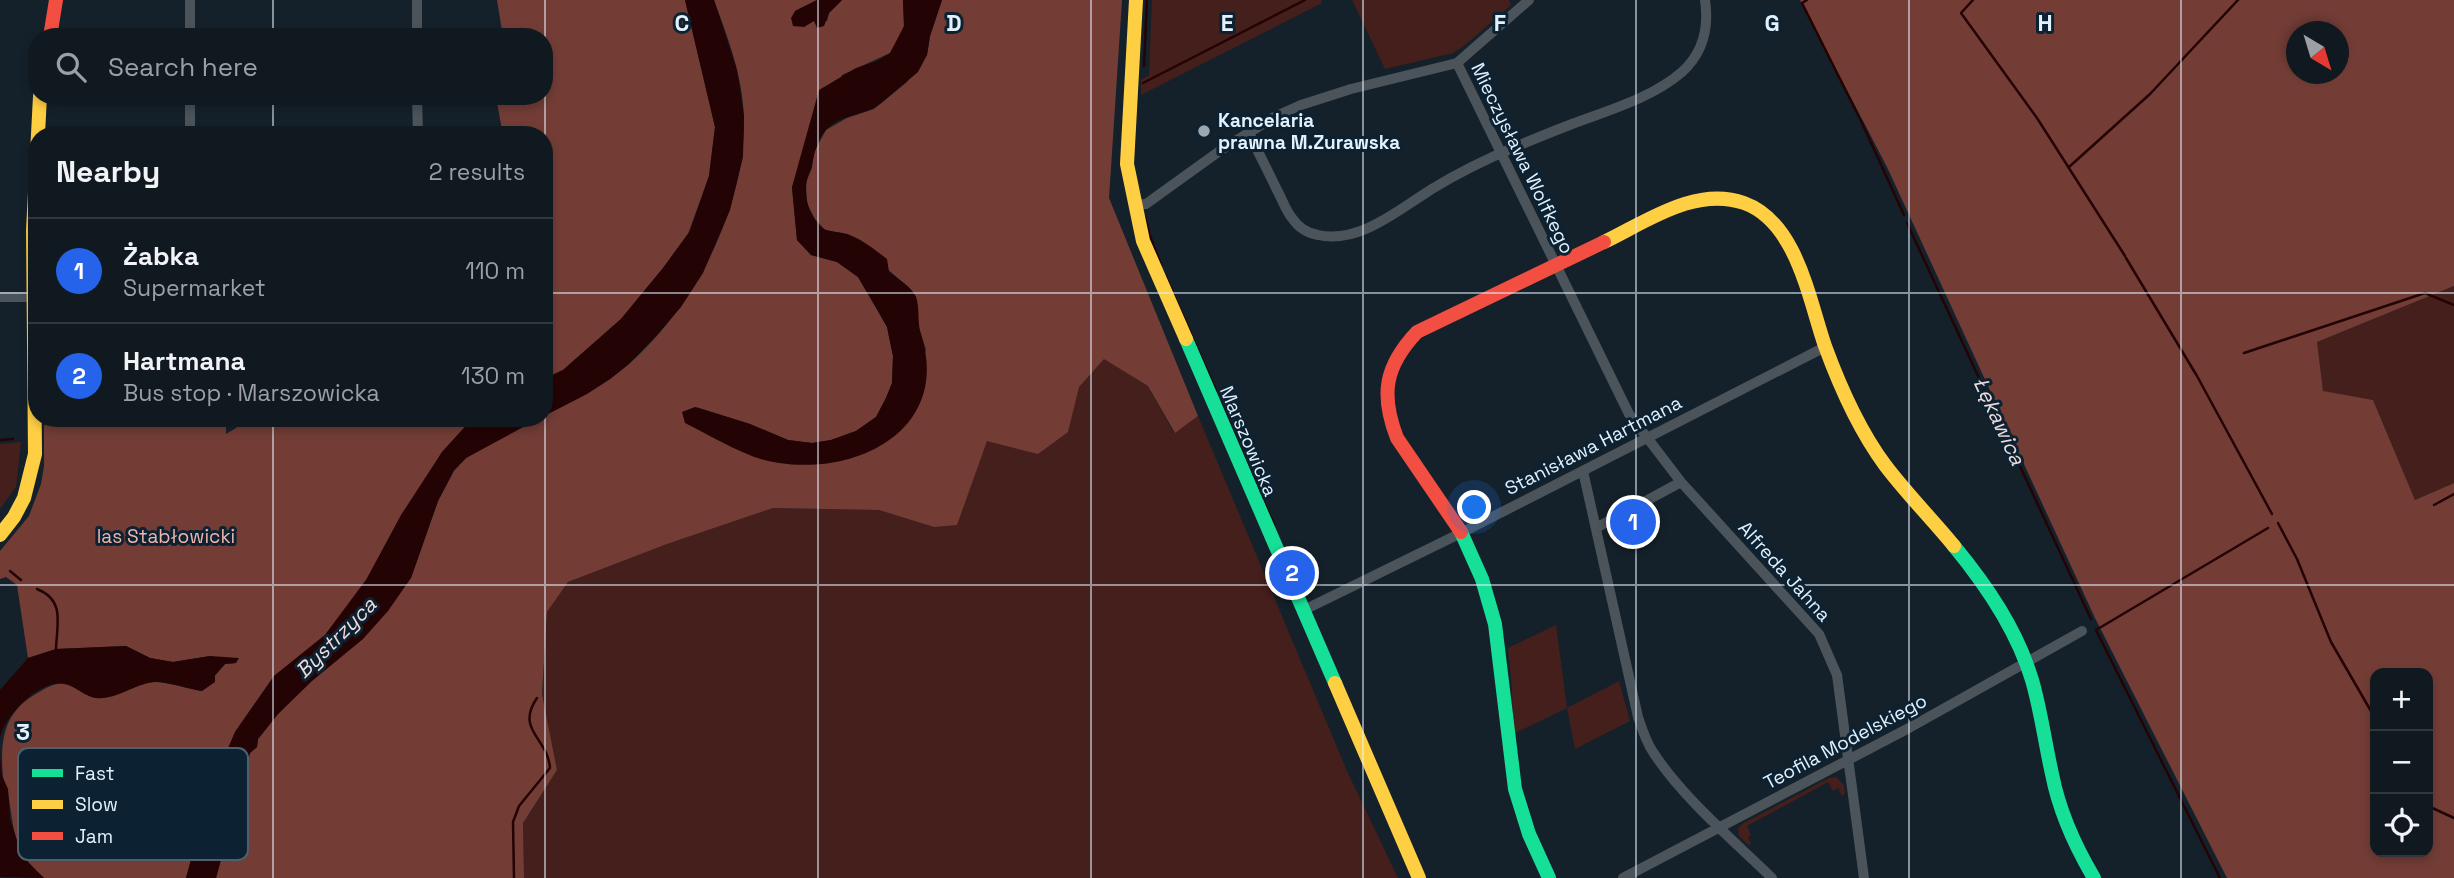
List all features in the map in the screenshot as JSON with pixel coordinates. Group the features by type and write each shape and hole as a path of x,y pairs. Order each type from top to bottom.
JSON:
{"street":[{"path":"51,28 56,0"},
{"path":"190,0 190,28"},
{"path":"417,0 417,28"},
{"name":"Marszowicka","path":"1136,0 1127,164 1143,241 1419,878"},
{"path":"1457,63 1529,0"},
{"path":"1249,133 1291,218 1303,229 1319,235 1340,236 1362,230 1502,152 1625,104 1676,77 1700,49 1707,24 1705,0"},
{"name":"Mieczysława Wolfkego","path":"1134,205 1146,204 1274,117 1301,105 1351,89 1457,63 1629,414 1644,437"},
{"path":"36,126 39,105"},
{"path":"190,105 190,126"},
{"path":"417,105 418,126"},
{"path":"1549,878 1526,828 1515,794 1509,760 1502,660 1482,579 1454,520 1396,435 1388,407 1388,377 1397,352 1417,332 1690,201 1719,197 1738,200 1756,208 1773,223 1793,253 1825,347 1859,423 1882,460 1968,565 2006,620 2035,685 2053,779 2094,878"},
{"path":"0,297 28,297"},
{"name":"Stanisława Hartmana","path":"1302,611 1825,347"},
{"path":"0,535 23,501 30,482 35,454 35,427"},
{"name":"Alfreda Jahna","path":"1644,437 1681,482 1819,634 1837,674 1864,878"},
{"path":"1583,471 1637,717 1651,750 1666,771 1772,878"},
{"path":"1596,527 1681,482"},
{"name":"Teofila Modelskiego","path":"1623,878 1636,876 1720,827 1848,761 2027,664 2082,631"}],"shaded area":[{"path":"1152,0 1321,0 1322,3 1141,95 1141,80 1149,75"},
{"path":"1352,0 1509,0 1511,5 1453,53 1385,69"},
{"path":"2454,286 2454,483 2415,500 2373,400 2323,392 2317,342"},
{"path":"1104,358 1148,386 1174,433 1198,416 1347,771 1398,878 524,878 523,823 557,770 542,694 547,612 568,582 667,544 773,508 879,510 934,527 987,441 1068,432 1078,387"},
{"path":"21,442 16,487 0,509 0,444"},
{"path":"1556,625 1567,708 1513,734 1508,648"},
{"path":"1619,681 1630,721 1575,749 1567,708"},
{"path":"1836,777 1844,785 1845,794 1842,796 1838,788 1833,791 1828,782 1747,826 1751,844 1739,836 1738,828 1744,823 1829,778"}],"green space":[{"path":"497,0 685,0 715,127 709,176 688,234 621,319 563,370 553,375 553,126 501,126 497,105 553,105 553,28 502,28"},
{"path":"714,0 817,0 795,11 814,21 827,21 829,13 842,0 903,0 904,26 900,37 890,53 842,75 802,155 792,188 797,240 811,255 837,262 858,277 887,327 893,356 892,383 876,417 856,431 831,440 812,443 788,440 750,424 696,407 751,454 866,453 926,350 918,325 916,297 848,234 825,230 807,204 806,182 812,168 814,152 826,130 847,118 874,109 907,82 927,55 930,36 942,0 1122,0 1109,198 1198,416 1175,433 1148,386 1104,359 1079,387 1068,432 1038,454 987,441 957,525 934,527 879,510 773,508 667,544 568,582 547,612 542,694 557,770 523,823 524,878 216,878 221,860 248,860 248,760 250,753 257,747 258,739 278,714 411,578 438,501 454,471 466,458 521,427 553,427 553,411 610,379 638,356 664,328 687,297 707,264 723,228 735,191 742,154 743,103 729,43"},
{"path":"1800,0 2454,0 2454,286 2317,342 2323,391 2373,400 2415,500 2454,483 2454,878 2227,878 2095,618 1887,167"},
{"name":"las Stabłowicki","path":"44,427 226,427 226,434 237,427 465,427 442,452 366,580 325,635 274,676 235,732 228,748 18,748 18,842 3,777 2,752 10,720 24,703 52,685 60,684 98,698 113,696 155,682 202,691 225,664 236,663 210,656 173,662 150,658 126,646 56,649 28,658 17,585 6,577 0,579 0,551 29,516 41,484"},
{"name":"las Stabłowicki","path":"27,860 191,860 186,878 44,878"}],"water":[{"path":"685,0 714,0 737,70 744,116 743,157 730,210 703,273 681,307 655,337 610,379 553,411 553,375 563,370 621,319 690,231 709,176 715,127"},
{"path":"817,0 842,0 829,13 824,26 817,28 814,21 804,27 793,26 791,18 795,11"},
{"path":"903,0 942,0 930,36 927,55 918,72 880,104 838,121 826,130 815,151 806,193 811,213 819,225 826,230 852,236 873,248 887,259 889,272 914,293 927,367 923,396 911,419 892,438 867,452 840,461 810,465 767,461 731,447 685,423 682,412 695,407 750,424 788,440 812,443 831,440 856,431 876,417 892,383 893,356 887,327 858,277 837,262 811,255 797,240 792,187 819,90 856,68 890,53 904,26"},
{"name":"Bystrzyca","path":"465,427 523,427 466,458 454,470 438,501 411,578 388,611 363,639 312,681 278,714 258,739 257,747 250,753 248,760 248,748 228,748 235,732 274,676 325,635 366,580 401,515 442,452"},
{"path":"126,646 150,658 173,662 210,656 239,658 236,663 225,664 215,675 215,682 202,691 154,682 111,697 96,698 66,684 46,686 25,700 16,710 8,720 0,739 0,690 28,658 56,649"},
{"path":"0,756 2,776 8,789 10,819 18,844 18,860 26,860 44,878 0,877"},
{"path":"191,860 221,860 216,878 186,878"}],"waterway":[{"path":"1144,66 1147,0"},
{"path":"1143,83 1305,0"},
{"name":"Łękawica","path":"1807,0 1802,3 1904,215"},
{"path":"1973,0 1961,13 2037,118 2125,256"},
{"path":"2069,167 2150,94 2238,0"},
{"path":"1145,217 1161,265"},
{"name":"Łękawica","path":"1907,223 2091,619"},
{"path":"2126,258 2197,376 2272,514"},
{"path":"1165,275 1216,391"},
{"path":"2244,353 2425,293 2454,305"},
{"path":"1220,400 1274,525"},
{"path":"0,440 13,439"},
{"path":"2434,505 2454,494"},
{"path":"2278,523 2297,559 2331,642 2370,709"},
{"name":"Łękawica","path":"2220,878 2096,630 2268,528"},
{"path":"10,571 21,580"},
{"path":"37,589 52,599 56,606 56,649"},
{"path":"514,878 513,822 519,806 550,768 529,718 537,698"},
{"path":"2433,808 2454,818"}],"traffic: fast":[{"path":"1186,339 1335,683"},
{"path":"1461,532 1482,579 1495,624 1515,789 1529,834 1549,878"},
{"path":"1954,546 2000,609 2026,662 2063,814 2094,878"}],"traffic: slow":[{"path":"1136,0 1127,164 1143,241 1186,339"},
{"path":"38,126 40,105"},
{"path":"1604,242 1654,216 1707,199 1744,203 1762,213 1777,227 1789,244 1831,361 1867,437 1893,475 1954,546"},
{"path":"0,535 24,498 35,454 35,427"},
{"path":"1335,683 1419,878"}],"traffic: jam":[{"path":"51,28 56,0"},
{"path":"1461,532 1397,438 1388,408 1387,394 1392,369 1417,332 1604,242"}],"place":[{"name":"Kancelaria prawna M.Zurawska","path":"1204,131"},
{"name":"Żabka","path":"1633,522"},
{"name":"Hartmana","path":"1292,573"}]}
